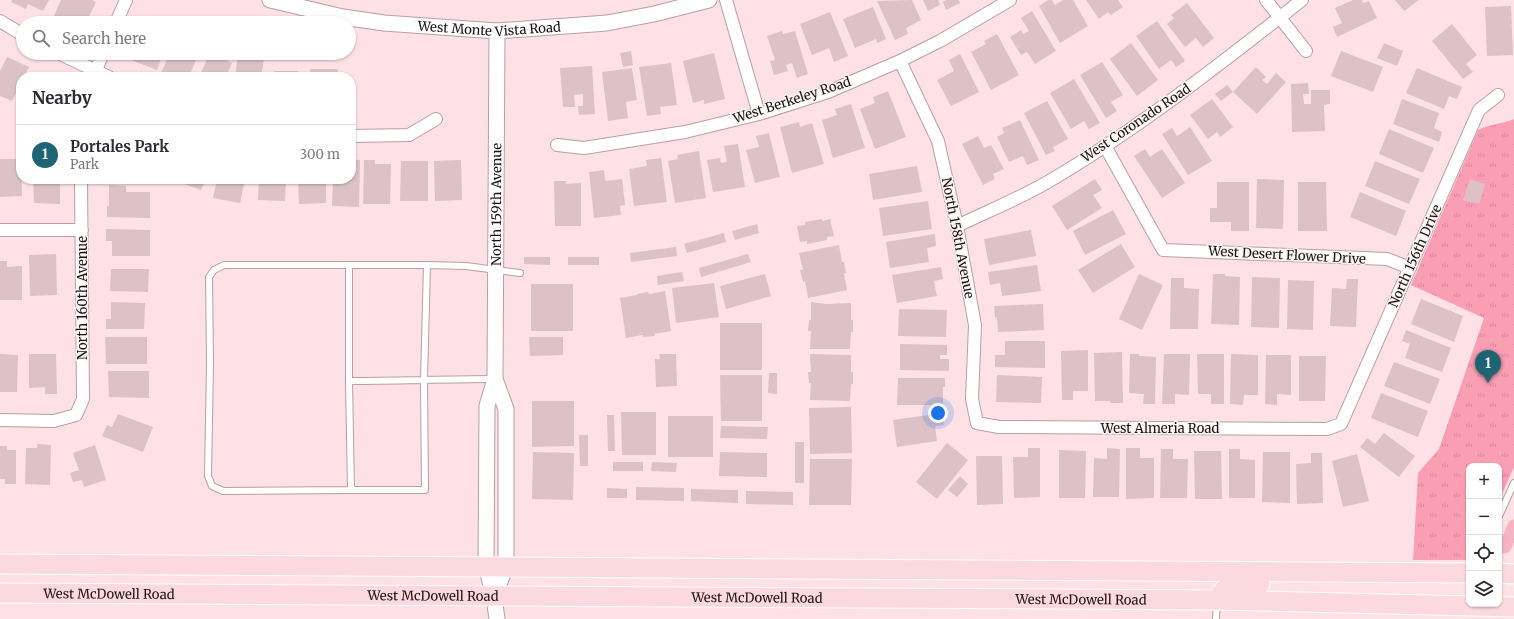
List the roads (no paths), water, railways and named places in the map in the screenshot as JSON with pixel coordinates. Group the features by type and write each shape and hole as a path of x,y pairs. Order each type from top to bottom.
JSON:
{"main road":[{"path":"0,564 1466,573"},
{"path":"1217,610 1224,589 1237,584 1337,584 1358,572"},
{"path":"1502,573 1514,574"},
{"name":"West McDowell Road","path":"0,593 494,597 1217,610 1514,607"}],"street":[{"path":"119,16 126,0"},
{"name":"West Monte Vista Road","path":"270,0 339,16"},
{"name":"West Monte Vista Road","path":"356,19 384,23 497,31 607,23 654,14 709,0"},
{"path":"726,0 759,114"},
{"name":"West Berkeley Road","path":"557,145 584,148 685,132 759,114 828,92 900,61 940,41 1010,0"},
{"path":"1266,0 1306,51"},
{"name":"West Coronado Road","path":"957,226 1046,183 1105,146 1186,89 1302,0"},
{"path":"0,22 16,31"},
{"name":"North 159th Avenue","path":"496,619 494,597 486,566 487,406 495,379 497,31"},
{"path":"70,60 91,72"},
{"path":"95,72 100,60"},
{"name":"North 158th Avenue","path":"900,61 938,141 957,226 975,325 972,399 977,423"},
{"name":"North 156th Drive","path":"1341,424 1479,110 1498,95"},
{"path":"356,136 409,135 436,119"},
{"name":"West Desert Flower Drive","path":"1105,146 1163,250 1388,260 1410,268"},
{"name":"North 160th Avenue","path":"0,420 54,421 76,415 83,399 81,184"},
{"path":"0,230 82,230"},
{"name":"North 159th Avenue","path":"494,597 506,566 506,409 495,379"},
{"name":"West Almeria Road","path":"977,423 999,427 1326,430 1341,424"}],"lane":[{"path":"428,265 424,380 425,490 223,491 212,486 208,476 210,363 209,277 214,270 224,265 428,265 466,266 520,273"},
{"path":"349,265 351,490"},
{"path":"349,381 495,379"},
{"path":"1502,509 1514,483"}],"waterway":[{"path":"1505,547 1514,526"}],"place":[{"name":"Portales Park","path":"1488,383"}]}
